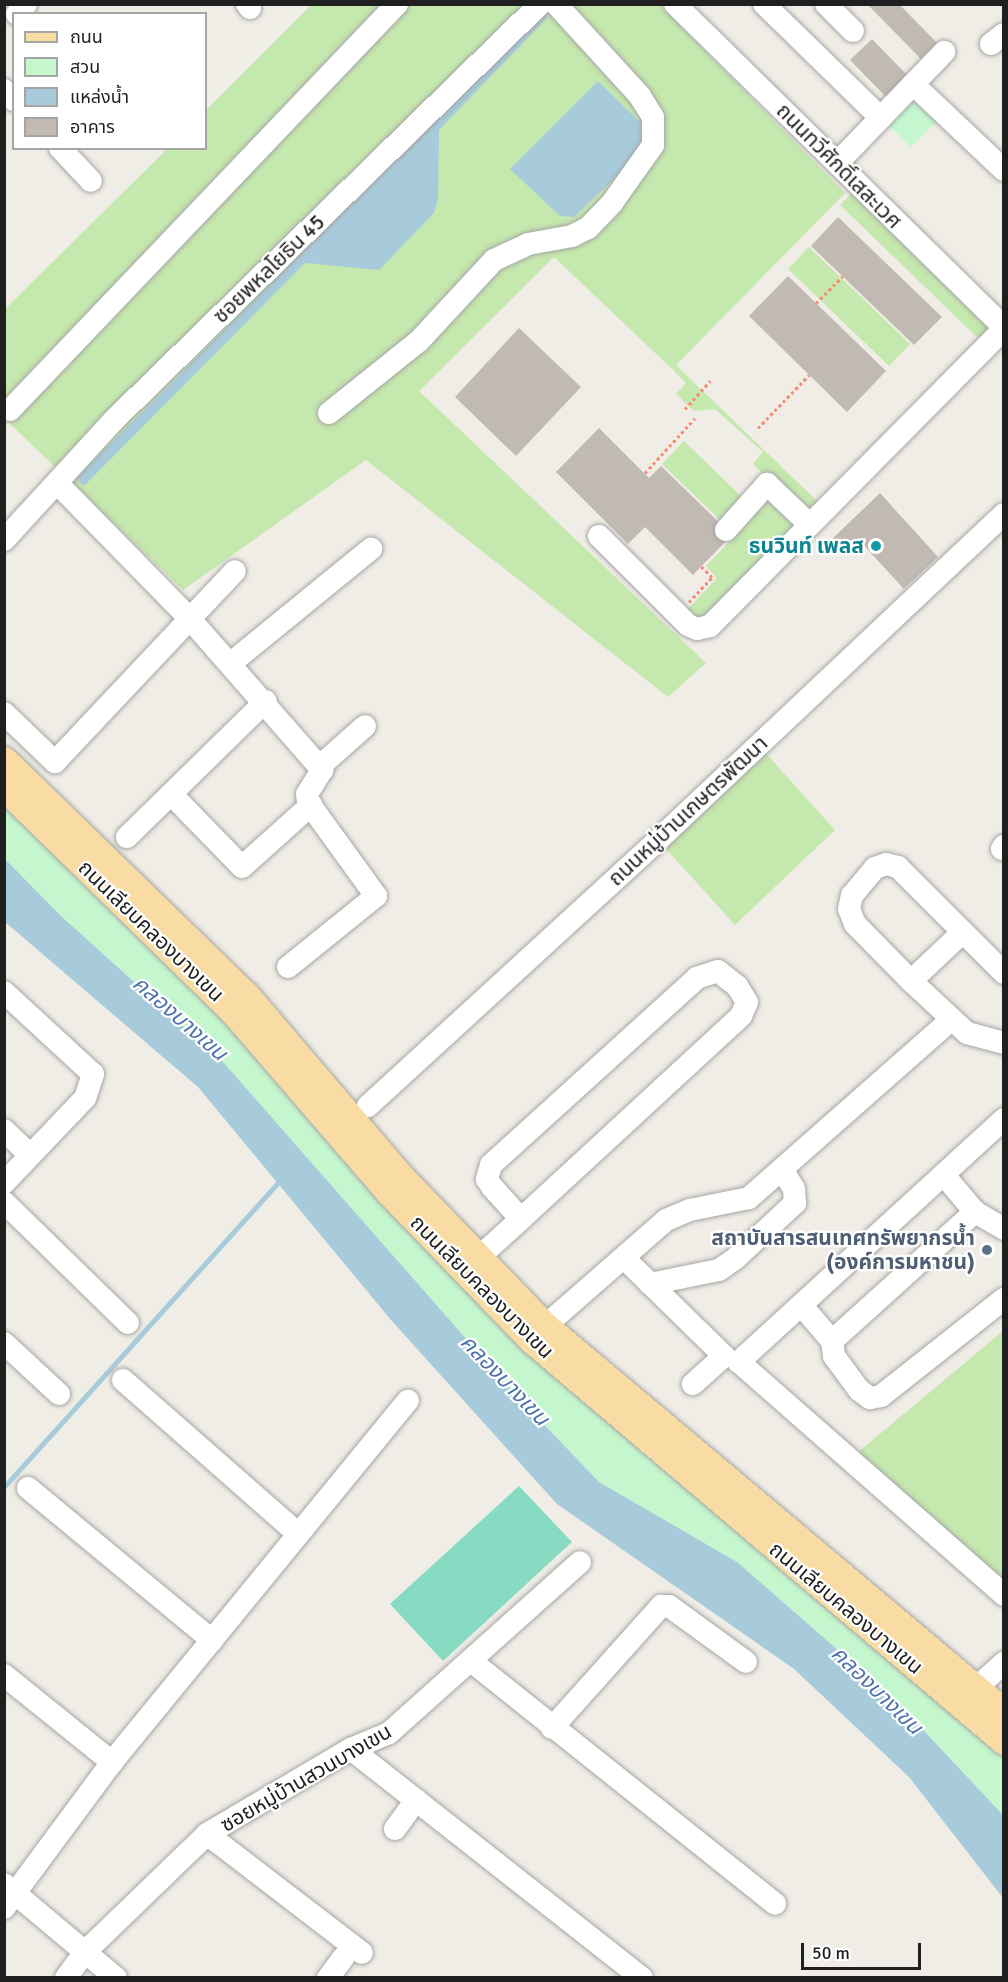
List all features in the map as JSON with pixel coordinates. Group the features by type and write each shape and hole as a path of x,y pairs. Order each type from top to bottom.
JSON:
{"main road":[{"name":"ถนนเลียบคลองบางเขน","path":"4,760 246,995 402,1178 532,1340 968,1697 1004,1712"},
{"name":"ถนนเลียบคลองบางเขน","path":"4,787 231,1009 389,1192 968,1697 1004,1741"}],"street":[{"path":"10,410 397,4"},
{"name":"ซอยพหลโยธิน 45","path":"4,540 114,420 540,4"},
{"path":"329,413 419,341 494,260 528,244 572,236 588,228 612,203 653,145 653,117 640,96 556,4"},
{"name":"ถนนทวีศักดิ์เสสะเวศ","path":"675,4 1004,328"},
{"path":"764,4 881,118"},
{"path":"826,4 853,31"},
{"path":"843,157 944,52"},
{"path":"913,84 1004,170"},
{"path":"62,150 91,182"},
{"path":"599,536 692,627 710,626 1004,328"},
{"path":"57,483 231,663 320,766 323,774 307,794 310,805 376,896 288,967"},
{"path":"726,530 767,484 810,525"},
{"name":"ถนนหมู่บ้านเกษตรพัฒนา","path":"368,1106 658,840 1004,513"},
{"path":"231,663 371,549"},
{"path":"4,713 55,762 235,571"},
{"path":"127,837 266,701"},
{"path":"320,766 365,726"},
{"path":"172,795 242,867 310,805"},
{"path":"1004,973 898,867 886,864 875,868 852,895 849,909 855,924 951,1020 967,1033 1004,1043"},
{"path":"911,981 963,932"},
{"path":"471,1264 521,1219 741,1016 747,1002 737,986 718,971 697,978 490,1165 487,1179 521,1219"},
{"path":"4,992 93,1074 85,1098 4,1183"},
{"path":"545,1326 625,1259 666,1220 690,1210 749,1197 951,1020"},
{"path":"1004,1119 739,1362 1004,1595"},
{"path":"4,1130 30,1155"},
{"path":"650,1284 719,1270 736,1258 795,1203 794,1189 782,1169"},
{"path":"944,1175 975,1212 1004,1229"},
{"path":"4,1202 128,1323"},
{"path":"832,1341 975,1212"},
{"path":"625,1259 724,1356 693,1384"},
{"path":"802,1306 832,1341 834,1356 859,1390 870,1398 881,1396 1004,1299"},
{"path":"4,1343 59,1394"},
{"path":"123,1380 297,1533"},
{"path":"116,1977 8,1894 297,1533 408,1401"},
{"path":"28,1488 212,1640"},
{"name":"ซอยหมู่บ้านสวนบางเขน","path":"66,1977 85,1952 207,1834 351,1749 389,1733 580,1562"},
{"path":"552,1728 661,1606 674,1609 746,1662"},
{"path":"471,1661 775,1904"},
{"path":"968,1697 1004,1663"},
{"path":"4,1675 112,1762"},
{"path":"351,1749 642,1977"},
{"path":"395,1829 417,1800"},
{"path":"207,1834 353,1955 328,1977"}],"path":[{"path":"816,303 843,276"},
{"path":"758,428 809,375"},
{"path":"685,409 710,381"},
{"path":"645,473 695,418"},
{"path":"678,614 712,578 701,567"}],"green space":[{"path":"311,5 660,5 845,193 676,365 817,501 804,514 753,464 763,452 715,409 694,411 676,394 686,383 673,370 675,367 672,369 554,257 419,391 706,663 668,697 366,460 183,590 5,419 4,310 166,150 207,150 207,109"},
{"path":"914,95 939,119 911,147 886,123"},
{"path":"853,192 992,327 980,340 840,205"},
{"path":"809,247 910,344 889,366 788,269"},
{"path":"684,441 744,499 722,522 662,464"},
{"path":"764,492 797,523 701,624 687,610 717,578 706,566 735,536"},
{"path":"761,748 835,830 735,925 658,840"},
{"path":"4,806 222,1011 840,1617 1003,1757 1003,1815 895,1700 737,1562 599,1482 512,1391 224,1063 61,916 10,864 5,858"},
{"path":"1003,1331 1003,1595 851,1458"},
{"path":"519,1486 572,1542 443,1661 390,1604"}],"water":[{"path":"542,13 547,18 439,130 438,199 434,213 379,270 305,263 84,486 76,478"},
{"path":"598,81 644,126 647,148 574,217 560,216 510,169"},
{"name":"คลองบางเขน","path":"4,858 61,916 224,1063 512,1391 599,1482 737,1562 895,1700 1003,1815 1003,1898 909,1777 794,1669 557,1504 391,1320 198,1087 5,922"}],"building":[{"path":"867,4 899,4 937,43 921,59"},
{"path":"872,39 909,77 887,98 850,60"},
{"path":"838,217 942,317 914,345 811,246"},
{"path":"788,276 886,371 847,412 749,316"},
{"path":"519,328 581,387 516,456 455,397"},
{"path":"599,428 649,478 661,466 732,535 693,575 645,527 628,544 556,472"},
{"path":"880,493 938,557 904,589 858,539 844,552 831,540"}],"waterway":[{"path":"4,1487 281,1179"}],"place":[{"name":"ธนวินท์ เพลส","path":"876,546"},
{"name":"สถาบันสารสนเทศทรัพยากรน้ำ (องค์การมหาชน)","path":"987,1250"}]}
